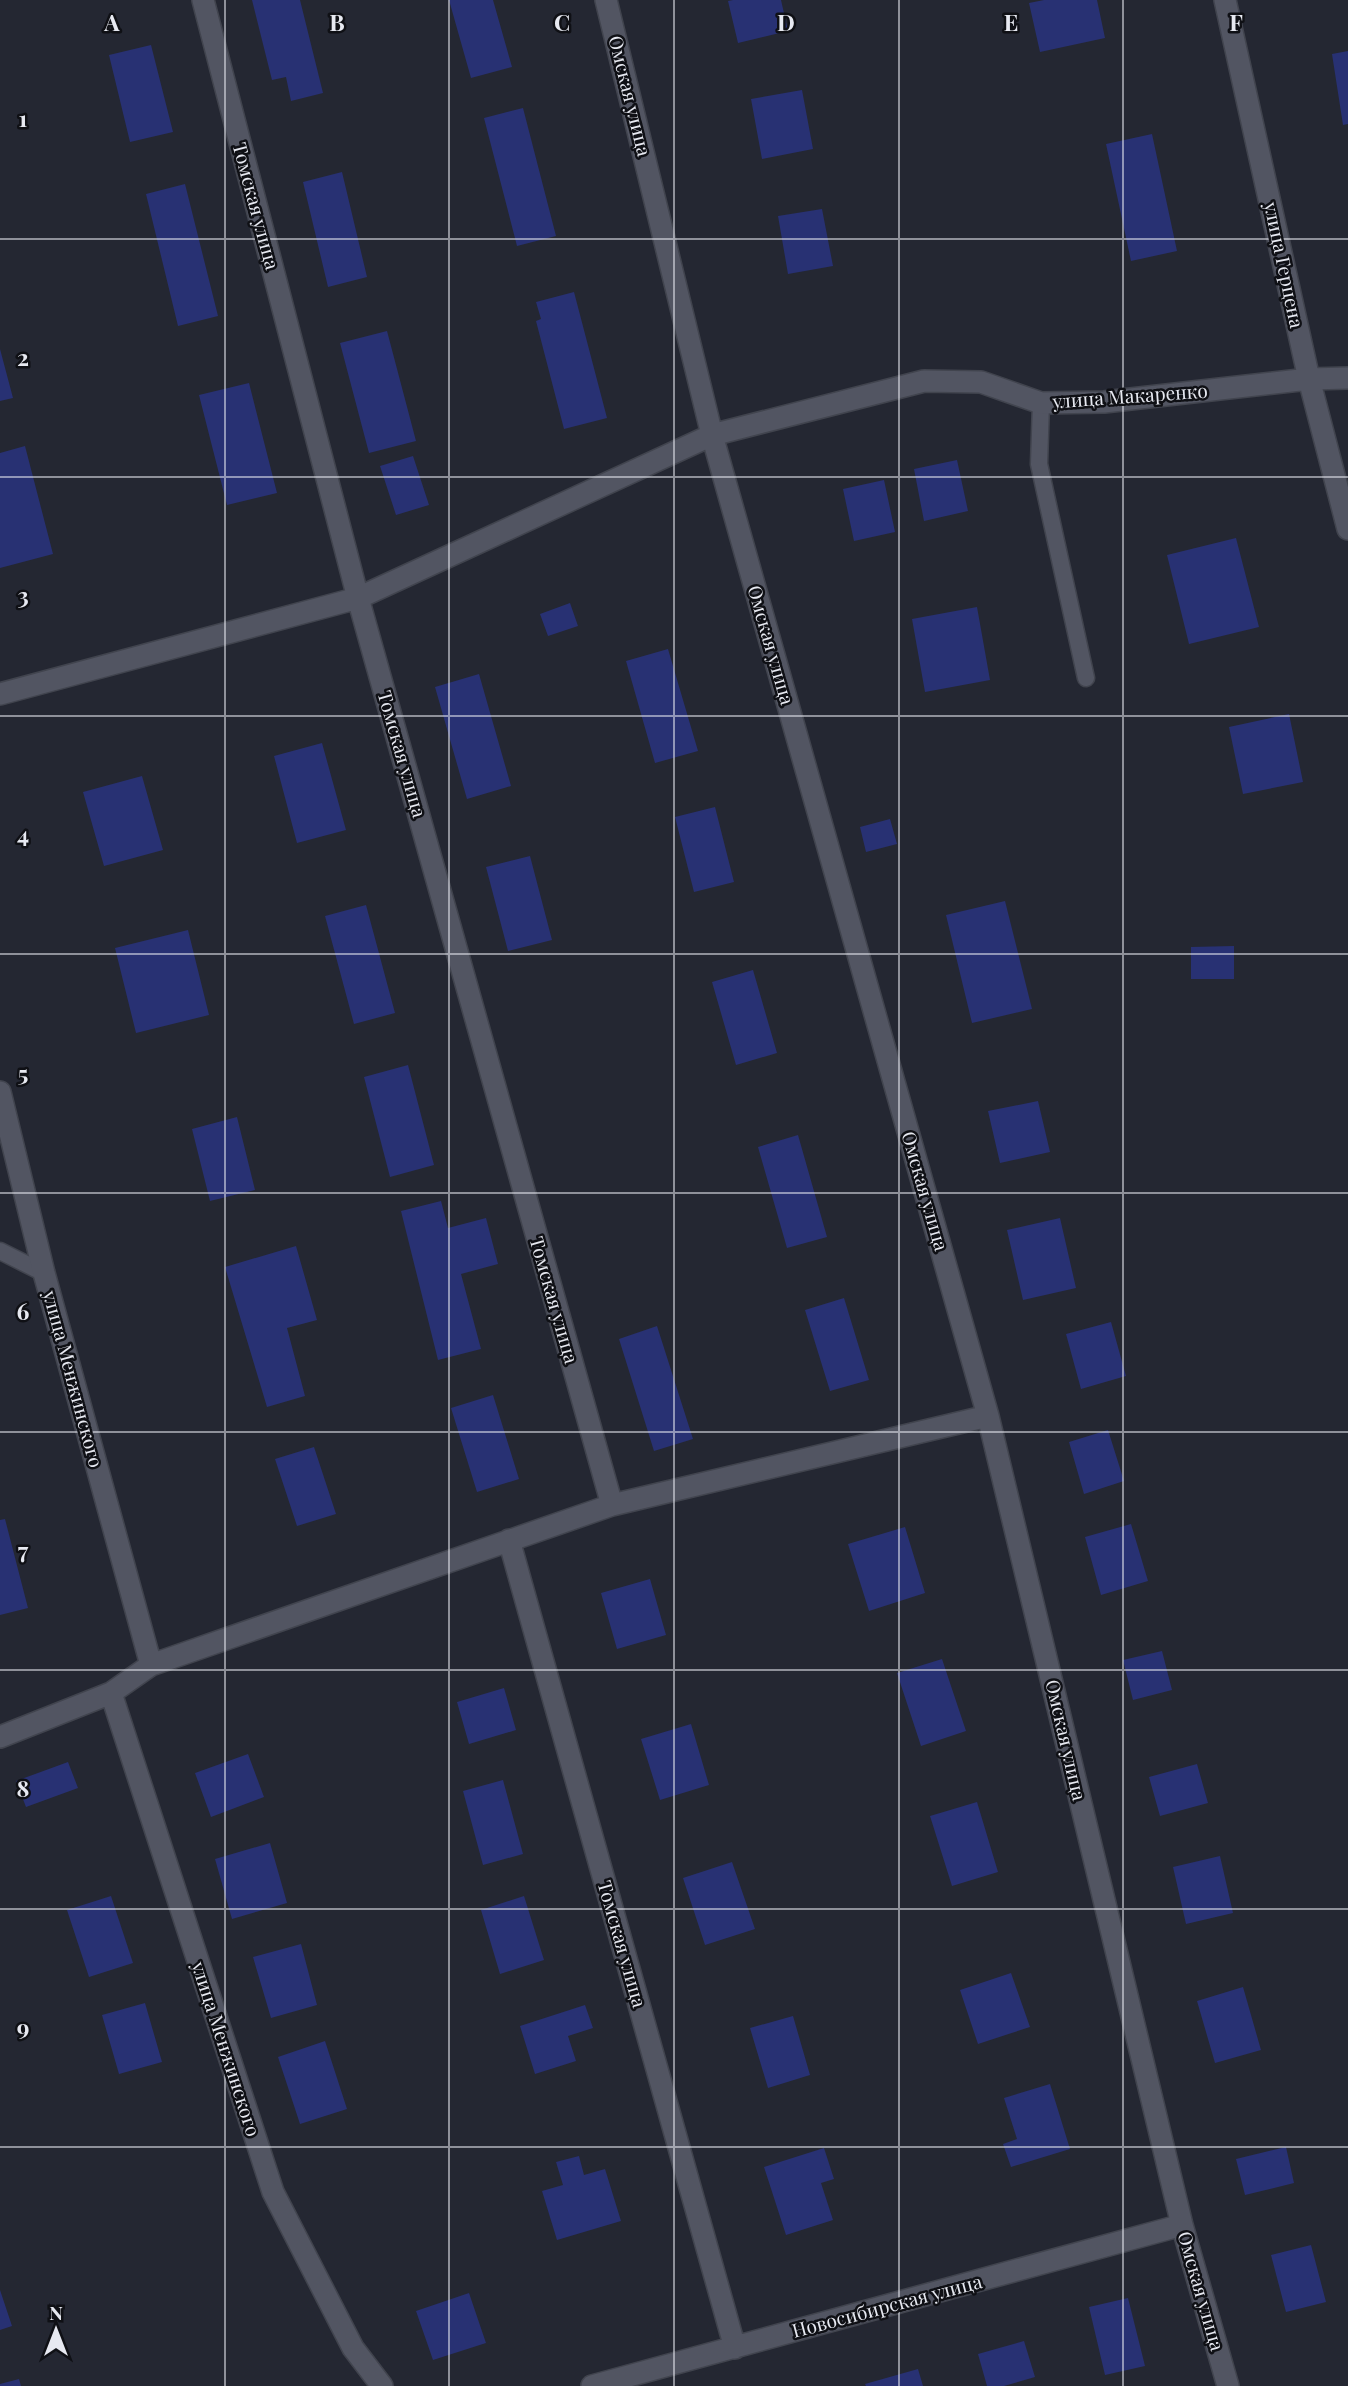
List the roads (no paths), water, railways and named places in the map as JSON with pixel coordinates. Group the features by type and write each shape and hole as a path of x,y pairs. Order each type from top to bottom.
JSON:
{"street":[{"name":"Томская улица","path":"202,0 358,598 612,1505"},
{"name":"Омская улица","path":"606,0 712,435 988,1416 1182,2225 1228,2386"},
{"name":"улица Герцена","path":"1225,0 1309,379 1348,528"},
{"name":"улица Макаренко","path":"0,694 358,598 712,435 923,381 981,382 1041,403 1104,401 1309,379 1348,378"},
{"name":"улица Менжинского","path":"0,1092 44,1273 150,1665"},
{"path":"0,1737 111,1693 150,1665 612,1505 988,1416"},
{"name":"Томская улица","path":"509,1541 735,2348"},
{"name":"улица Менжинского","path":"111,1693 272,2192 353,2348 382,2386"},
{"name":"Новосибирская улица","path":"592,2386 642,2380 735,2348 1182,2225"}],"lane":[{"path":"1041,403 1039,464 1086,678"},
{"path":"0,1251 44,1273"}]}
